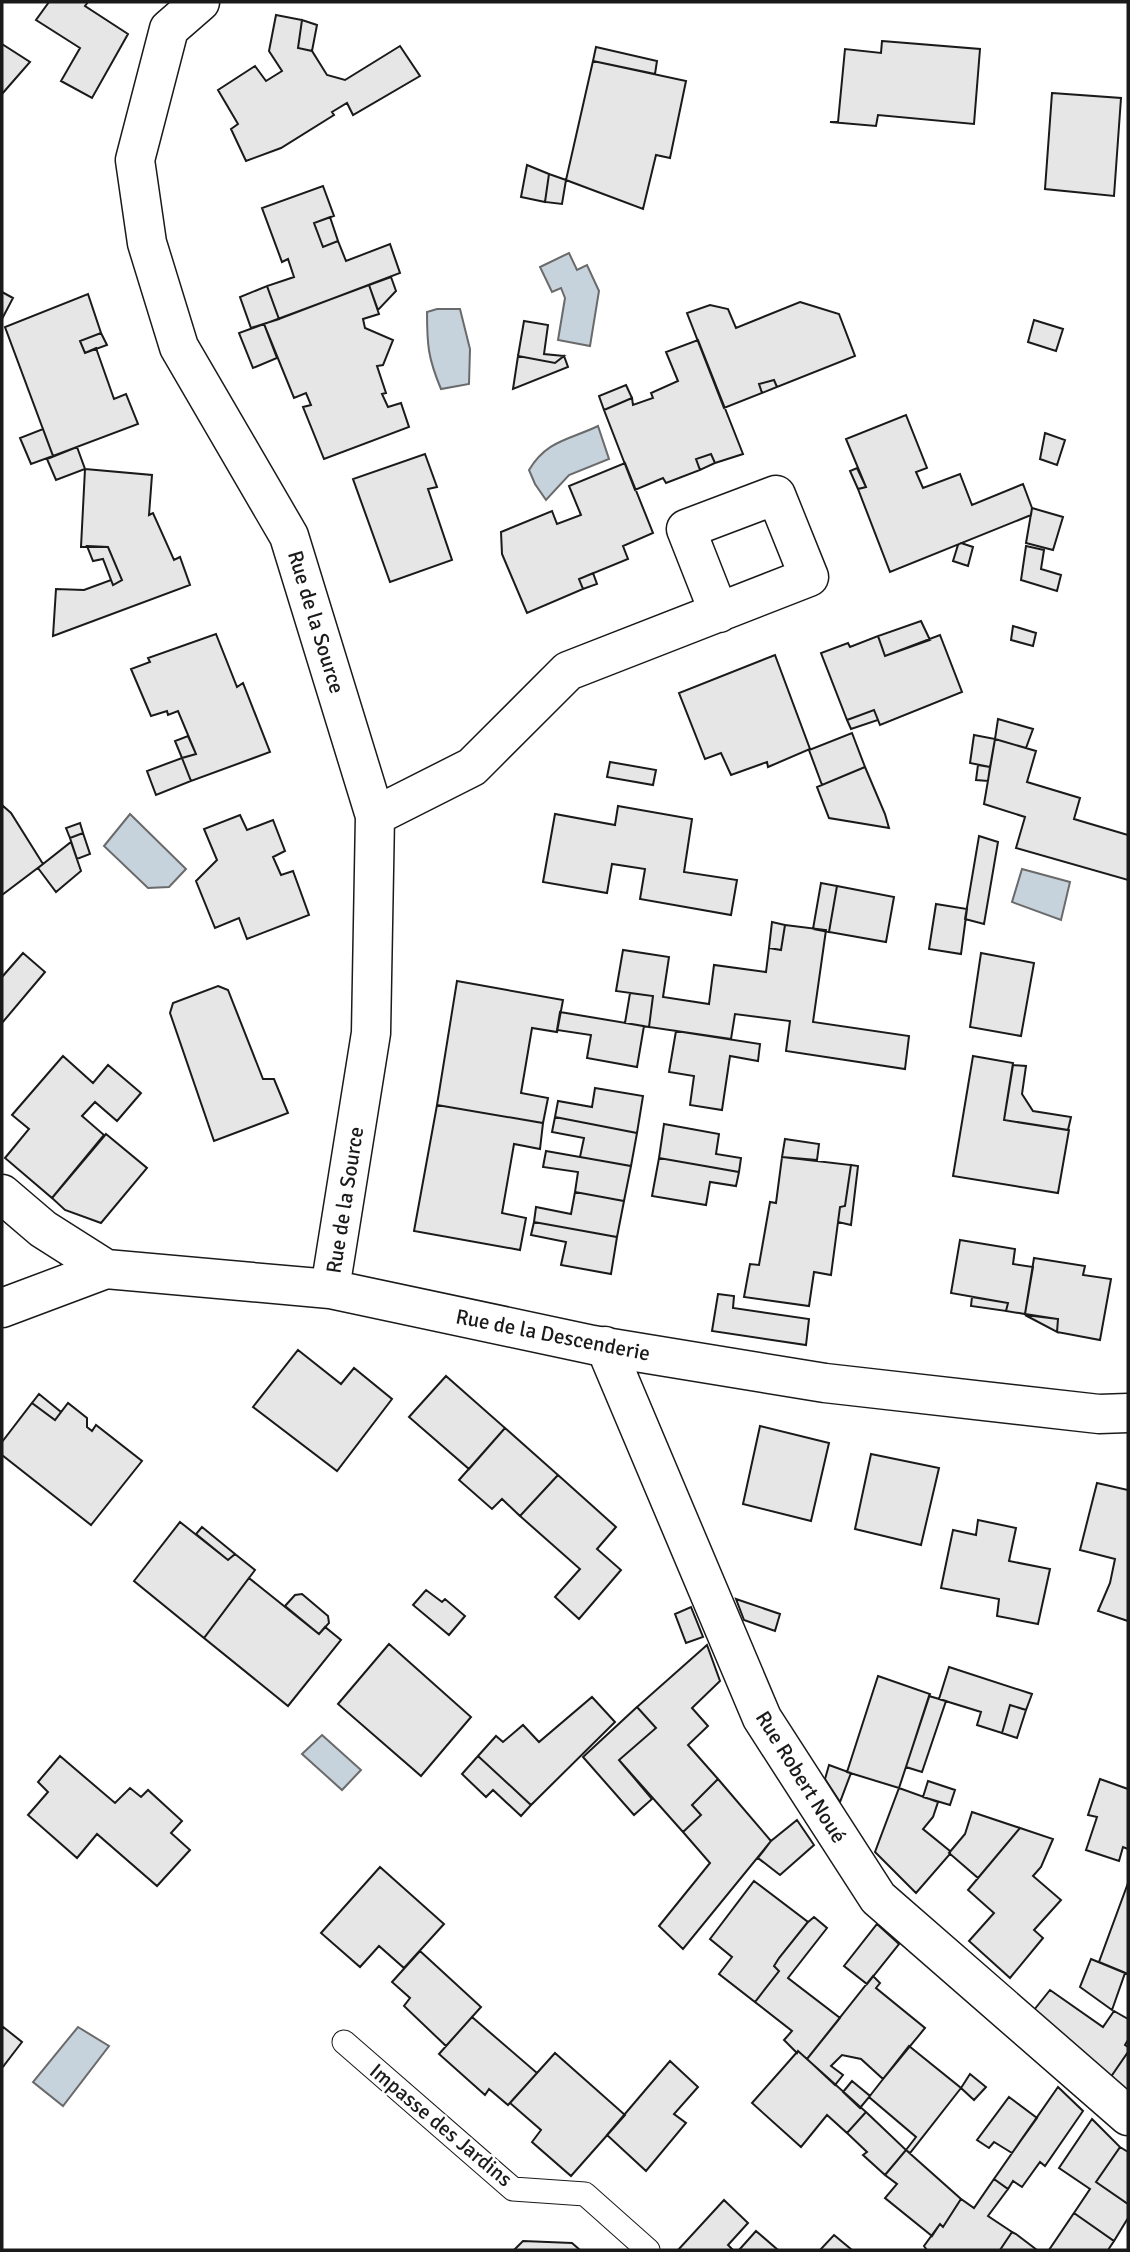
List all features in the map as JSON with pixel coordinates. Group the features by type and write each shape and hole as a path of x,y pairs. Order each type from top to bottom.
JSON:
{"street":[{"name":"Rue de la Source","path":"200,2 169,29 135,160 147,243 179,346 289,536 375,816 371,1033 330,1289"},
{"path":"375,816 472,767 568,671 719,613"},
{"name":"Rue de la Descenderie","path":"2,1194 43,1229 106,1269 330,1289 605,1346 825,1383 1098,1414 1128,1413"},
{"path":"2,1308 106,1269"},
{"name":"Rue Robert Noué","path":"605,1346 762,1718 878,1898 1128,2116"}],"lane":[{"name":"Impasse des Jardins","path":"344,2042 513,2189 585,2194 648,2250"}],"shaded area":[{"path":"569,253 577,270 587,265 599,291 590,346 558,340 565,298 561,288 552,292 540,267"},
{"path":"460,309 470,349 469,384 441,389 433,369 427,334 427,312"},
{"path":"598,426 609,459 569,475 546,500 529,470 536,460 559,442"},
{"path":"130,814 186,869 169,887 148,888 104,846"},
{"path":"1022,869 1070,882 1061,920 1012,902"},
{"path":"322,1735 361,1770 342,1790 302,1754"},
{"path":"78,2027 109,2046 63,2106 33,2082"}],"building":[{"path":"49,2 88,2 85,6 128,34 92,98 61,81 80,48 36,20"},
{"path":"276,15 302,20 298,48 312,51 327,75 345,80 400,46 420,76 353,115 347,103 332,112 334,115 281,148 246,161 231,129 238,124 218,90 255,66 266,81 282,71 269,51"},
{"path":"302,20 317,25 312,51 298,48"},
{"path":"882,41 980,49 974,124 878,115 876,126 830,122 838,122 845,49 881,53"},
{"path":"2,44 30,62 2,94"},
{"path":"596,47 657,61 655,74 593,61"},
{"path":"593,61 686,81 670,158 656,155 643,209 566,180"},
{"path":"1052,93 1121,98 1114,196 1045,189"},
{"path":"527,165 549,174 545,202 521,197"},
{"path":"549,174 566,180 562,204 545,202"},
{"path":"323,186 334,216 314,223 323,247 338,241 346,261 390,244 400,273 279,319 267,286 294,277 288,259 282,262 262,208"},
{"path":"330,217 338,241 323,247 314,223"},
{"path":"391,277 396,291 378,310 369,285"},
{"path":"369,285 379,314 363,319 365,328 393,340 383,365 377,366 386,393 382,394 388,407 401,403 409,427 324,459 303,407 311,405 306,393 294,398 264,324"},
{"path":"267,286 279,319 251,328 240,297"},
{"path":"2,292 13,298 2,319"},
{"path":"88,294 101,333 80,341 85,353 96,348 114,399 126,394 138,424 53,456 5,327"},
{"path":"800,302 839,314 855,356 777,387 774,380 759,384 762,393 724,408 687,313 710,305 728,309 736,328"},
{"path":"1034,320 1063,329 1056,351 1028,342"},
{"path":"524,321 548,325 544,354 564,356 555,363 518,356"},
{"path":"264,324 277,358 253,368 239,333"},
{"path":"101,333 107,345 85,353 80,341"},
{"path":"698,340 743,454 715,463 711,454 696,459 700,470 666,483 663,478 635,490 604,410 632,398 633,405 653,398 651,393 678,381 666,352"},
{"path":"518,356 555,363 564,356 568,367 513,389"},
{"path":"774,380 777,387 762,393 759,384"},
{"path":"626,385 632,398 604,410 599,396"},
{"path":"906,415 927,468 916,472 923,488 960,474 972,505 1023,484 1032,508 1031,515 890,572 858,489 866,487 846,439"},
{"path":"43,429 53,456 31,464 20,438"},
{"path":"1045,433 1065,440 1057,465 1040,459"},
{"path":"77,447 85,469 56,480 47,459"},
{"path":"425,454 437,487 428,489 452,560 390,582 353,479"},
{"path":"711,454 715,463 700,470 696,459"},
{"path":"625,463 653,533 623,546 628,559 579,579 583,589 527,613 502,554 501,532 552,511 557,524 581,515 569,486"},
{"path":"857,468 866,487 858,489 850,471"},
{"path":"85,469 152,475 149,515 153,513 174,560 180,557 190,585 53,636 56,589 84,590 111,580 113,585 122,580 108,547 81,547"},
{"path":"1032,508 1063,517 1053,550 1026,543"},
{"path":"961,543 973,547 968,566 953,561"},
{"path":"87,546 108,547 122,580 113,585 103,559 93,561"},
{"path":"1026,546 1044,550 1041,569 1061,575 1057,591 1021,580"},
{"path":"593,573 597,584 583,589 579,579"},
{"path":"921,621 930,640 885,656 878,636"},
{"path":"1013,626 1036,633 1033,646 1011,640"},
{"path":"216,634 237,687 243,683 270,752 191,781 182,758 196,754 178,711 168,715 167,711 151,716 131,669 150,662 148,658"},
{"path":"940,635 962,692 880,725 874,710 847,720 821,653 848,643 850,647 878,636 885,656"},
{"path":"775,655 810,749 768,767 767,762 731,775 721,753 705,759 679,693"},
{"path":"874,710 878,720 851,729 847,720"},
{"path":"998,719 1033,729 1026,748 995,739"},
{"path":"852,733 865,767 822,785 809,750"},
{"path":"974,735 995,739 990,767 970,763"},
{"path":"188,736 196,754 182,758 175,741"},
{"path":"995,739 1036,751 1027,782 1080,798 1074,819 1128,835 1128,880 1016,848 1025,817 984,804"},
{"path":"182,758 191,781 156,795 147,771"},
{"path":"610,762 656,770 653,785 607,777"},
{"path":"978,765 990,767 988,781 976,780"},
{"path":"865,767 889,828 829,818 817,787"},
{"path":"2,805 11,813 43,864 2,895"},
{"path":"618,806 692,819 684,872 737,880 731,915 640,899 645,869 612,864 607,893 543,882 555,814 615,825"},
{"path":"240,815 247,830 273,820 285,851 273,857 281,875 293,871 309,915 247,939 239,918 215,928 196,881 217,860 204,829"},
{"path":"80,823 83,833 70,838 66,828"},
{"path":"83,833 90,854 77,859 70,838"},
{"path":"979,836 998,842 984,924 965,919"},
{"path":"71,842 81,871 56,892 38,868"},
{"path":"821,883 837,886 829,932 813,929"},
{"path":"837,886 894,897 886,942 829,932"},
{"path":"936,904 967,909 961,954 929,949"},
{"path":"772,922 785,925 781,950 769,948"},
{"path":"785,925 826,930 813,1022 909,1036 905,1069 786,1051 790,1021 735,1014 731,1039 649,1027 653,996 616,991 623,950 669,957 663,997 709,1004 714,965 766,972 769,948 781,950"},
{"path":"23,953 45,972 2,1023 2,977"},
{"path":"981,953 1034,963 1021,1036 970,1027"},
{"path":"457,981 563,1000 557,1032 532,1028 521,1093 548,1098 543,1123 437,1105"},
{"path":"218,986 228,990 263,1079 274,1079 288,1113 214,1141 170,1013 173,1003"},
{"path":"630,993 653,996 649,1027 625,1023"},
{"path":"560,1012 644,1026 637,1067 587,1058 591,1035 557,1030"},
{"path":"676,1031 760,1044 758,1061 730,1056 722,1110 690,1105 694,1076 669,1072"},
{"path":"63,1056 93,1083 108,1065 141,1093 117,1121 95,1102 82,1116 104,1135 52,1198 5,1158 29,1129 12,1115"},
{"path":"973,1056 1013,1063 1004,1120 1069,1130 1058,1193 953,1176"},
{"path":"1013,1065 1026,1066 1022,1094 1033,1111 1071,1117 1068,1130 1004,1120"},
{"path":"595,1088 643,1096 637,1133 555,1117 558,1101 592,1107"},
{"path":"437,1105 543,1123 540,1149 514,1144 502,1213 526,1218 520,1250 414,1231"},
{"path":"555,1117 637,1133 631,1166 580,1157 584,1138 552,1132"},
{"path":"664,1124 719,1134 716,1154 741,1158 739,1172 659,1158"},
{"path":"106,1134 147,1168 101,1223 65,1210 52,1198"},
{"path":"785,1139 819,1144 817,1160 782,1157"},
{"path":"546,1151 631,1166 624,1201 575,1192 578,1172 543,1167"},
{"path":"782,1157 851,1165 845,1206 840,1207 831,1275 814,1272 809,1306 744,1297 750,1264 759,1265 770,1202 776,1203"},
{"path":"659,1158 739,1172 736,1186 710,1182 706,1205 652,1196"},
{"path":"851,1165 858,1166 851,1225 838,1222 840,1207 845,1206"},
{"path":"575,1192 624,1201 617,1237 534,1222 536,1207 571,1214"},
{"path":"534,1222 617,1237 611,1274 561,1265 566,1242 531,1235"},
{"path":"960,1240 1015,1249 1013,1264 1033,1267 1025,1314 1006,1311 1008,1303 951,1293"},
{"path":"1034,1258 1085,1266 1083,1275 1111,1279 1100,1340 1057,1332 1058,1319 1025,1314"},
{"path":"718,1294 734,1296 733,1308 809,1319 806,1345 712,1331"},
{"path":"972,1297 1008,1303 1006,1311 971,1306"},
{"path":"1025,1315 1058,1319 1057,1332"},
{"path":"298,1350 341,1384 354,1368 392,1399 337,1471 253,1407"},
{"path":"446,1376 505,1428 469,1469 409,1417"},
{"path":"39,1394 61,1412 55,1420 32,1403"},
{"path":"32,1403 55,1420 68,1403 87,1418 87,1427 92,1431 96,1425 142,1461 91,1525 2,1455 2,1442"},
{"path":"760,1426 829,1443 811,1521 743,1504"},
{"path":"505,1428 558,1475 520,1516 502,1499 492,1509 459,1480"},
{"path":"871,1454 939,1468 921,1545 855,1529"},
{"path":"558,1475 616,1527 597,1549 621,1570 579,1619 555,1597 580,1569 520,1516"},
{"path":"1097,1483 1128,1490 1128,1621 1098,1611 1110,1583 1115,1559 1080,1550"},
{"path":"978,1520 1016,1528 1009,1561 1050,1569 1038,1624 997,1616 999,1599 941,1588 953,1530 976,1535"},
{"path":"180,1522 228,1560 235,1554 255,1570 204,1638 134,1581"},
{"path":"202,1527 235,1554 228,1560 196,1534"},
{"path":"249,1578 319,1634 325,1627 341,1640 288,1706 204,1638"},
{"path":"426,1590 442,1602 445,1599 465,1616 449,1635 413,1605"},
{"path":"302,1594 328,1616 329,1623 319,1634 285,1606 295,1595"},
{"path":"736,1599 780,1614 775,1631 744,1620"},
{"path":"691,1607 703,1637 686,1643 675,1614"},
{"path":"389,1644 471,1717 421,1776 338,1704"},
{"path":"707,1645 720,1681 692,1708 708,1726 688,1745 718,1779 692,1805 701,1815 683,1832 619,1760 656,1728 637,1707"},
{"path":"949,1667 1032,1694 1026,1710 1010,1705 1002,1733 977,1725 981,1712 939,1699"},
{"path":"878,1676 930,1694 899,1788 847,1772"},
{"path":"929,1696 946,1701 922,1772 906,1767"},
{"path":"592,1697 615,1722 531,1805 478,1756 496,1736 503,1742 523,1725 539,1742"},
{"path":"1010,1705 1026,1710 1017,1738 1002,1733"},
{"path":"637,1707 656,1728 619,1760 652,1799 634,1815 583,1757"},
{"path":"60,1756 115,1803 130,1788 141,1797 148,1790 182,1821 171,1833 190,1850 157,1886 97,1834 77,1858 28,1815 48,1792 38,1782"},
{"path":"478,1756 531,1805 521,1816 493,1790 486,1797 462,1774"},
{"path":"829,1765 851,1773 840,1802 825,1779"},
{"path":"718,1779 771,1841 683,1949 659,1926 710,1863 683,1832 701,1815 692,1805"},
{"path":"1100,1779 1128,1789 1128,1849 1123,1847 1119,1861 1086,1850 1097,1817 1088,1815"},
{"path":"928,1781 955,1790 950,1805 923,1797"},
{"path":"899,1788 938,1802 933,1817 923,1829 950,1851 916,1893 875,1852"},
{"path":"972,1812 1020,1828 978,1878 949,1853 965,1834"},
{"path":"797,1820 814,1845 780,1875 758,1858 771,1841"},
{"path":"1020,1828 1053,1839 1041,1867 1033,1876 1061,1900 1034,1930 1043,1938 1010,1978 969,1941 994,1913 968,1890"},
{"path":"380,1867 444,1924 404,1968 379,1946 360,1967 321,1933"},
{"path":"754,1881 808,1922 779,1958 774,1966 779,1971 755,2002 719,1974 732,1957 710,1939"},
{"path":"1128,1883 1128,1974 1099,1962"},
{"path":"814,1917 827,1928 788,1978 840,2018 807,2059 784,2040 792,2031 755,2002 779,1971 774,1966 779,1958"},
{"path":"877,1924 899,1944 867,1984 844,1966"},
{"path":"420,1951 481,2007 446,2046 404,2006 410,1998 392,1982"},
{"path":"1091,1959 1125,1973 1112,2010 1080,1987"},
{"path":"873,1976 880,1983 876,1988 925,2028 883,2079 861,2059 842,2055 831,2066 843,2075 835,2085 807,2059"},
{"path":"1050,1990 1103,2027 1114,2011 1128,2019 1128,2040 1125,2045 1128,2052 1108,2081 1030,2015"},
{"path":"472,2017 537,2073 508,2105 489,2089 485,2095 439,2054"},
{"path":"2,2026 22,2042 2,2068"},
{"path":"909,2046 961,2088 910,2153 906,2150 916,2137 869,2097"},
{"path":"798,2051 866,2112 847,2133 827,2115 801,2147 752,2103"},
{"path":"1128,2052 1128,2098 1108,2081"},
{"path":"555,2053 625,2115 571,2176 532,2142 541,2130 510,2103"},
{"path":"670,2061 698,2087 674,2114 686,2123 646,2171 607,2135"},
{"path":"970,2074 986,2087 974,2100 961,2088"},
{"path":"852,2081 870,2096 860,2108 843,2092"},
{"path":"1058,2087 1083,2111 1045,2166 1040,2162 1022,2187 1013,2181 1008,2189 994,2179"},
{"path":"1009,2097 1037,2118 1012,2153 994,2142 989,2148 977,2140"},
{"path":"866,2112 906,2150 885,2175 863,2155 867,2152 847,2133"},
{"path":"1092,2119 1120,2147 1096,2182 1128,2204 1128,2218 1114,2241 1074,2213 1090,2189 1059,2168"},
{"path":"1120,2147 1128,2152 1128,2204 1096,2182"},
{"path":"906,2150 961,2199 943,2227 940,2224 932,2236 885,2198 897,2184 885,2175"},
{"path":"994,2179 1008,2189 988,2216 1012,2232 1000,2250 927,2250 924,2246 940,2224 943,2227 961,2199 974,2208"},
{"path":"724,2200 748,2223 728,2245 733,2250 678,2250"},
{"path":"1074,2213 1114,2241 1108,2250 1049,2250"},
{"path":"756,2231 778,2250 739,2250"},
{"path":"1012,2232 1016,2234 1037,2250 1000,2250"},
{"path":"834,2235 852,2250 820,2250"},
{"path":"523,2241 572,2243 580,2250 514,2250"}]}
